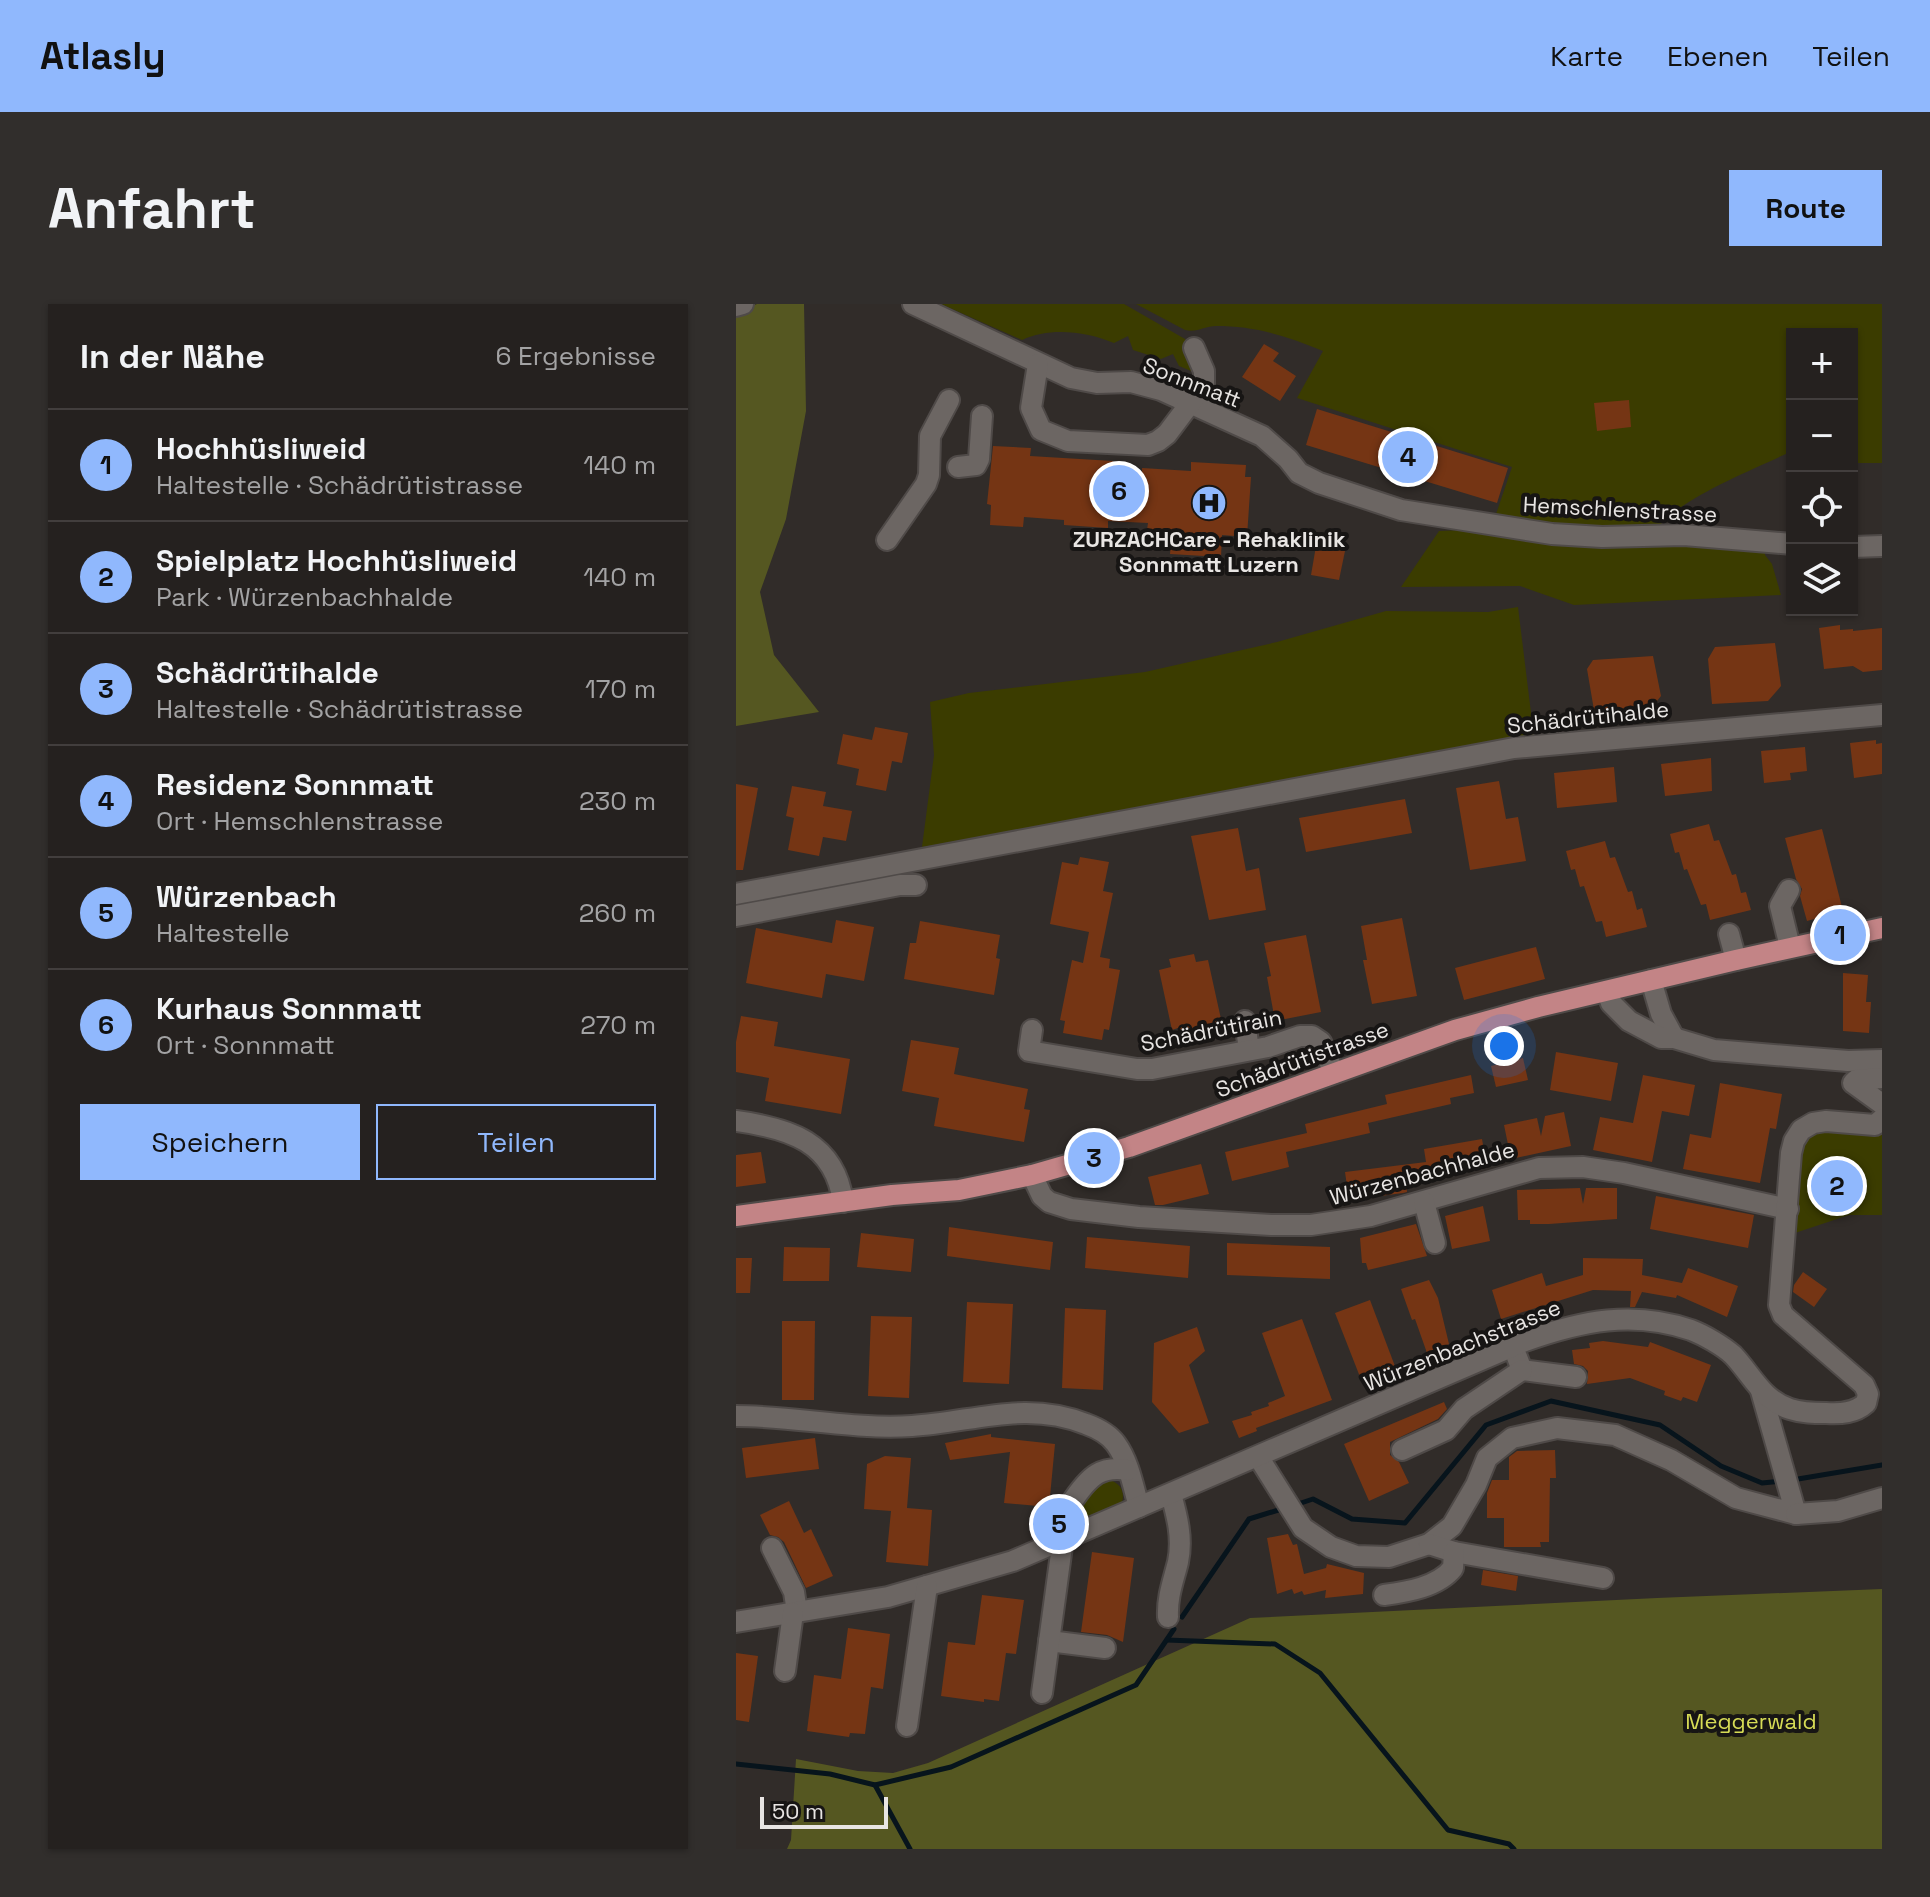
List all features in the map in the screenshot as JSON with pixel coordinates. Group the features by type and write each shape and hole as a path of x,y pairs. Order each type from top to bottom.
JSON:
{"main road":[{"name":"Schädrütistrasse","path":"736,1216 959,1190 1032,1175 1129,1147 1455,1030 1651,980 1882,928"}],"street":[{"path":"736,306 743,304"},
{"name":"Sonnmatt","path":"913,304 1038,364 1081,380 1150,386 1190,403 1262,436 1299,473 1353,496"},
{"path":"1038,364 1031,408 1041,430 1068,441 1148,445 1167,434 1204,385 1206,378 1194,348"},
{"path":"887,540 926,484 930,436 949,400"},
{"path":"958,467 976,465 979,459 982,416"},
{"name":"Hemschlenstrasse","path":"1353,496 1431,516 1552,534 1602,537 1684,535 1786,544"},
{"path":"1858,547 1882,546"},
{"name":"Schädrütihalde","path":"736,894 1514,748 1882,715"},
{"path":"736,916 900,885 916,885"},
{"path":"1789,890 1780,906 1790,947"},
{"path":"1729,934 1736,960"},
{"path":"1651,980 1661,1014 1674,1038"},
{"path":"1607,991 1611,1003 1629,1021 1661,1038 1674,1038 1714,1050 1793,1054 1848,1061 1882,1060"},
{"path":"1245,1021 1249,1050"},
{"name":"Schädrütirain","path":"1030,1040 1127,1069 1152,1069 1194,1050 1249,1050 1300,1036 1312,1036 1325,1046 1334,1073"},
{"path":"1882,1078 1856,1080 1853,1083 1882,1104"},
{"path":"1761,1391 1789,1409 1833,1414 1854,1412 1866,1403 1868,1394 1856,1376 1783,1315 1779,1300 1791,1153 1801,1130 1813,1123 1826,1121 1875,1125 1882,1119"},
{"path":"736,1121 778,1128 812,1144 835,1172 843,1202"},
{"name":"Würzenbachhalde","path":"1032,1175 1042,1196 1060,1206 1170,1220 1311,1225 1371,1216 1539,1168 1583,1167 1788,1209"},
{"path":"1424,1202 1435,1243"},
{"name":"Würzenbachstrasse","path":"736,1622 888,1597 1013,1561 1566,1326 1603,1319 1632,1318 1664,1322 1696,1332 1732,1354 1761,1391"},
{"path":"1513,1346 1522,1370"},
{"path":"1402,1450 1446,1430 1464,1409 1522,1370 1576,1377"},
{"path":"1761,1391 1794,1507"},
{"path":"736,1416 850,1425 966,1428 1025,1411 1072,1418 1109,1437 1123,1456 1139,1507"},
{"path":"1259,1458 1303,1528 1331,1547 1356,1556 1389,1557 1429,1544 1452,1526 1476,1485 1487,1458 1512,1438 1557,1428 1615,1435 1671,1460 1736,1498 1838,1511 1882,1498"},
{"path":"1042,1693 1058,1541 1056,1528 1089,1480 1107,1470 1128,1470"},
{"path":"1168,1617 1167,1598 1179,1559 1180,1529 1171,1494"},
{"path":"1429,1544 1454,1552 1603,1578"},
{"path":"772,1548 794,1592 795,1612 785,1671"},
{"path":"1384,1595 1419,1588 1445,1577 1453,1568 1454,1552"},
{"path":"907,1726 927,1586"},
{"path":"1049,1641 1105,1648"}],"shaded area":[{"path":"941,304 1124,304 1185,339 1192,352 1196,373 1179,366 1173,354 1161,359 1133,350 1128,336 1114,343 1080,333 1056,332 1022,340"},
{"path":"1136,304 1882,304 1882,463 1858,463 1858,328 1786,328 1786,454 1700,495 1668,517 1657,529 1604,531 1494,520 1512,467 1297,398 1323,351 1258,330 1216,326 1185,330"},
{"path":"1468,530 1676,543 1676,546 1687,547 1688,543 1765,551 1781,595 1574,605 1520,586 1401,587 1439,531"},
{"path":"1518,607 1534,737 922,847 934,755 930,702 969,693 1145,672 1277,642 1386,611 1488,612"},
{"path":"1882,1126 1882,1215 1849,1215 1789,1235 1795,1157 1806,1132"},
{"path":"1105,1479 1119,1485 1123,1493 1119,1508 1066,1532 1069,1519 1078,1523 1086,1510 1079,1506 1093,1485"}],"green space":[{"path":"757,304 804,304 806,411 786,519 760,592 774,655 819,712 736,726 736,313"},
{"name":"Meggerwald","path":"1882,1589 1882,1849 787,1849 791,1840 796,1759 858,1771 893,1773 928,1763 1250,1618"}],"building":[{"path":"1264,344 1279,353 1273,361 1296,376 1280,401 1242,377"},
{"path":"1629,400 1631,427 1597,431 1594,403"},
{"path":"1317,409 1508,468 1497,503 1306,445"},
{"path":"993,446 1031,448 1030,456 1113,461 1113,472 1142,473 1142,468 1191,471 1191,462 1246,465 1245,477 1251,477 1247,537 1222,535 1221,557 1170,554 1172,532 1147,530 1148,523 1108,521 1108,528 1064,525 1064,520 1024,517 1023,527 990,525 991,505 987,504"},
{"path":"1316,546 1345,551 1339,580 1311,575"},
{"path":"1840,625 1840,630 1853,631 1882,628 1882,670 1863,672 1853,666 1824,669 1819,628"},
{"path":"1775,643 1781,686 1768,701 1712,704 1708,659 1715,647"},
{"path":"1653,656 1661,696 1648,712 1595,716 1587,669 1593,660"},
{"path":"875,727 908,733 902,763 892,761 886,791 856,785 859,769 837,764 843,734 872,740"},
{"path":"1876,740 1876,744 1882,743 1882,774 1854,778 1850,743"},
{"path":"1805,747 1807,771 1790,773 1791,780 1764,783 1761,751"},
{"path":"1711,758 1712,791 1665,796 1661,764"},
{"path":"1614,767 1617,802 1557,808 1554,773"},
{"path":"1499,781 1506,819 1518,817 1526,861 1470,870 1456,788"},
{"path":"736,784 758,788 743,870 736,870"},
{"path":"792,786 826,792 823,806 852,811 846,841 823,837 819,856 788,850 794,818 786,816"},
{"path":"1405,799 1412,833 1306,852 1299,818"},
{"path":"1709,824 1714,841 1719,840 1732,875 1736,874 1741,893 1746,892 1751,910 1710,920 1706,904 1701,905 1679,852 1675,853 1670,834"},
{"path":"1238,828 1246,871 1259,868 1266,910 1209,920 1191,836"},
{"path":"1822,829 1843,911 1807,921 1800,896 1802,889 1796,879 1785,838"},
{"path":"1605,841 1610,858 1615,857 1628,892 1632,891 1637,910 1642,908 1647,927 1606,937 1602,921 1596,922 1584,886 1580,887 1575,869 1571,870 1566,851"},
{"path":"1080,857 1109,862 1103,891 1113,893 1100,957 1110,959 1109,968 1120,970 1109,1030 1104,1029 1102,1040 1063,1033 1065,1021 1060,1020 1072,960 1083,963 1089,932 1050,924 1062,862 1078,865"},
{"path":"1402,918 1417,996 1372,1004 1363,960 1367,960 1361,926"},
{"path":"836,920 874,927 864,981 826,974 822,998 746,983 756,928 832,943"},
{"path":"920,921 1000,935 994,995 904,979 910,943 916,943"},
{"path":"1306,935 1321,1012 1275,1021 1264,943"},
{"path":"1536,947 1545,979 1464,1000 1455,968"},
{"path":"1194,954 1196,962 1208,960 1221,1019 1216,1020 1219,1031 1180,1040 1178,1028 1172,1030 1159,970 1171,967 1169,959"},
{"path":"1843,973 1868,975 1866,1002 1871,1002 1869,1033 1843,1031"},
{"path":"741,1016 778,1022 774,1046 850,1059 841,1114 765,1101 769,1078 736,1072 736,1042"},
{"path":"911,1040 959,1048 954,1074 1028,1089 1024,1109 1030,1110 1024,1142 934,1126 939,1098 902,1091"},
{"path":"1556,1052 1618,1063 1611,1101 1550,1090"},
{"path":"1523,1058 1528,1080 1496,1087 1491,1066"},
{"path":"1471,1075 1474,1093 1450,1098 1451,1104 1368,1123 1370,1133 1286,1152 1289,1167 1232,1181 1225,1152 1307,1133 1305,1124 1387,1104 1385,1095"},
{"path":"1643,1075 1695,1085 1689,1116 1662,1111 1652,1162 1593,1150 1600,1117 1633,1123"},
{"path":"1720,1083 1782,1094 1776,1129 1770,1128 1760,1183 1683,1169 1690,1134 1711,1138"},
{"path":"1564,1112 1571,1146 1511,1159 1504,1125 1537,1118 1541,1136 1545,1116"},
{"path":"1482,1139 1487,1167 1406,1180 1407,1192 1349,1200 1345,1172 1426,1162 1424,1149"},
{"path":"761,1152 766,1183 736,1187 736,1155"},
{"path":"1201,1164 1209,1194 1155,1205 1148,1177"},
{"path":"1580,1188 1583,1204 1586,1188 1617,1188 1617,1219 1549,1224 1530,1224 1530,1220 1518,1220 1517,1190"},
{"path":"1656,1196 1754,1215 1748,1248 1650,1229"},
{"path":"1483,1206 1490,1241 1452,1249 1445,1216"},
{"path":"1416,1224 1427,1256 1368,1270 1366,1263 1362,1263 1360,1238"},
{"path":"949,1227 1053,1242 1050,1270 947,1256"},
{"path":"861,1233 914,1239 911,1272 857,1267"},
{"path":"1087,1237 1190,1246 1188,1278 1085,1268"},
{"path":"1227,1243 1330,1247 1330,1279 1227,1275"},
{"path":"784,1247 830,1248 829,1281 783,1281"},
{"path":"736,1258 752,1258 750,1293 736,1293"},
{"path":"1583,1258 1643,1259 1642,1275 1682,1283 1688,1268 1738,1286 1727,1317 1677,1295 1676,1298 1642,1292 1635,1307 1630,1307 1631,1291 1593,1290 1501,1319 1492,1290 1542,1273 1546,1286 1583,1275"},
{"path":"1803,1272 1827,1289 1814,1307 1793,1292"},
{"path":"1429,1280 1438,1298 1449,1344 1427,1353 1401,1289"},
{"path":"1370,1300 1396,1369 1362,1382 1335,1313"},
{"path":"967,1302 1013,1304 1009,1384 963,1382"},
{"path":"1065,1308 1106,1310 1103,1390 1062,1388"},
{"path":"871,1316 912,1317 909,1398 868,1396"},
{"path":"1302,1319 1332,1400 1256,1428 1257,1431 1239,1438 1232,1421 1252,1415 1251,1412 1285,1396 1262,1333"},
{"path":"782,1321 815,1321 814,1400 782,1400"},
{"path":"1197,1327 1205,1351 1189,1365 1209,1423 1179,1433 1152,1402 1154,1343"},
{"path":"1603,1341 1648,1347 1650,1342 1711,1365 1697,1402 1664,1395 1665,1391 1630,1378 1587,1384 1588,1371 1574,1364 1572,1350 1590,1348 1589,1343"},
{"path":"1444,1402 1447,1409 1438,1419 1390,1442 1390,1455 1399,1462 1409,1483 1369,1501 1344,1444"},
{"path":"991,1434 991,1437 1055,1444 1049,1507 1004,1503 1010,1452 950,1460 945,1443"},
{"path":"815,1438 819,1469 746,1478 742,1448"},
{"path":"1555,1450 1556,1478 1550,1478 1549,1542 1540,1542 1541,1547 1504,1547 1504,1518 1487,1518 1487,1493 1492,1480 1509,1480 1509,1457 1517,1451"},
{"path":"885,1456 911,1458 907,1508 932,1510 928,1566 886,1562 891,1511 864,1509 867,1464"},
{"path":"789,1501 804,1533 811,1529 833,1576 806,1588 784,1542 770,1535 760,1515"},
{"path":"1288,1534 1293,1545 1297,1544 1304,1574 1326,1568 1327,1564 1364,1573 1363,1594 1325,1598 1326,1590 1304,1595 1302,1591 1294,1594 1292,1589 1277,1594 1267,1538"},
{"path":"1092,1552 1134,1558 1123,1642 1107,1635 1081,1632"},
{"path":"1483,1570 1518,1576 1516,1591 1481,1585"},
{"path":"982,1595 1024,1600 1016,1654 1006,1653 999,1701 941,1696 948,1642 975,1645"},
{"path":"848,1628 890,1634 883,1689 871,1687 865,1734 850,1733 849,1737 807,1731 814,1675 841,1679"},
{"path":"736,1653 758,1656 749,1722 736,1720"}],"waterway":[{"path":"1295,1505 1313,1499 1352,1519 1405,1523 1486,1425 1551,1401 1660,1425 1721,1466 1762,1483 1782,1481"},
{"path":"1792,1480 1882,1465"},
{"path":"1182,1617 1249,1519 1285,1508"},
{"path":"736,1764 830,1774 875,1785 951,1767 1136,1685 1174,1629"},
{"path":"1167,1640 1275,1644 1320,1673 1448,1830 1509,1844 1514,1849"},
{"path":"875,1785 910,1849"}],"place":[{"name":"Residenz Sonnmatt","path":"1408,457"},
{"name":"Kurhaus Sonnmatt","path":"1119,491"},
{"name":"ZURZACHCare - Rehaklinik Sonnmatt Luzern","path":"1209,503"},
{"name":"Hochhüsliweid","path":"1840,935"},
{"name":"Schädrütihalde","path":"1094,1158"},
{"name":"Spielplatz Hochhüsliweid","path":"1837,1186"},
{"name":"Würzenbach","path":"1059,1524"}]}
